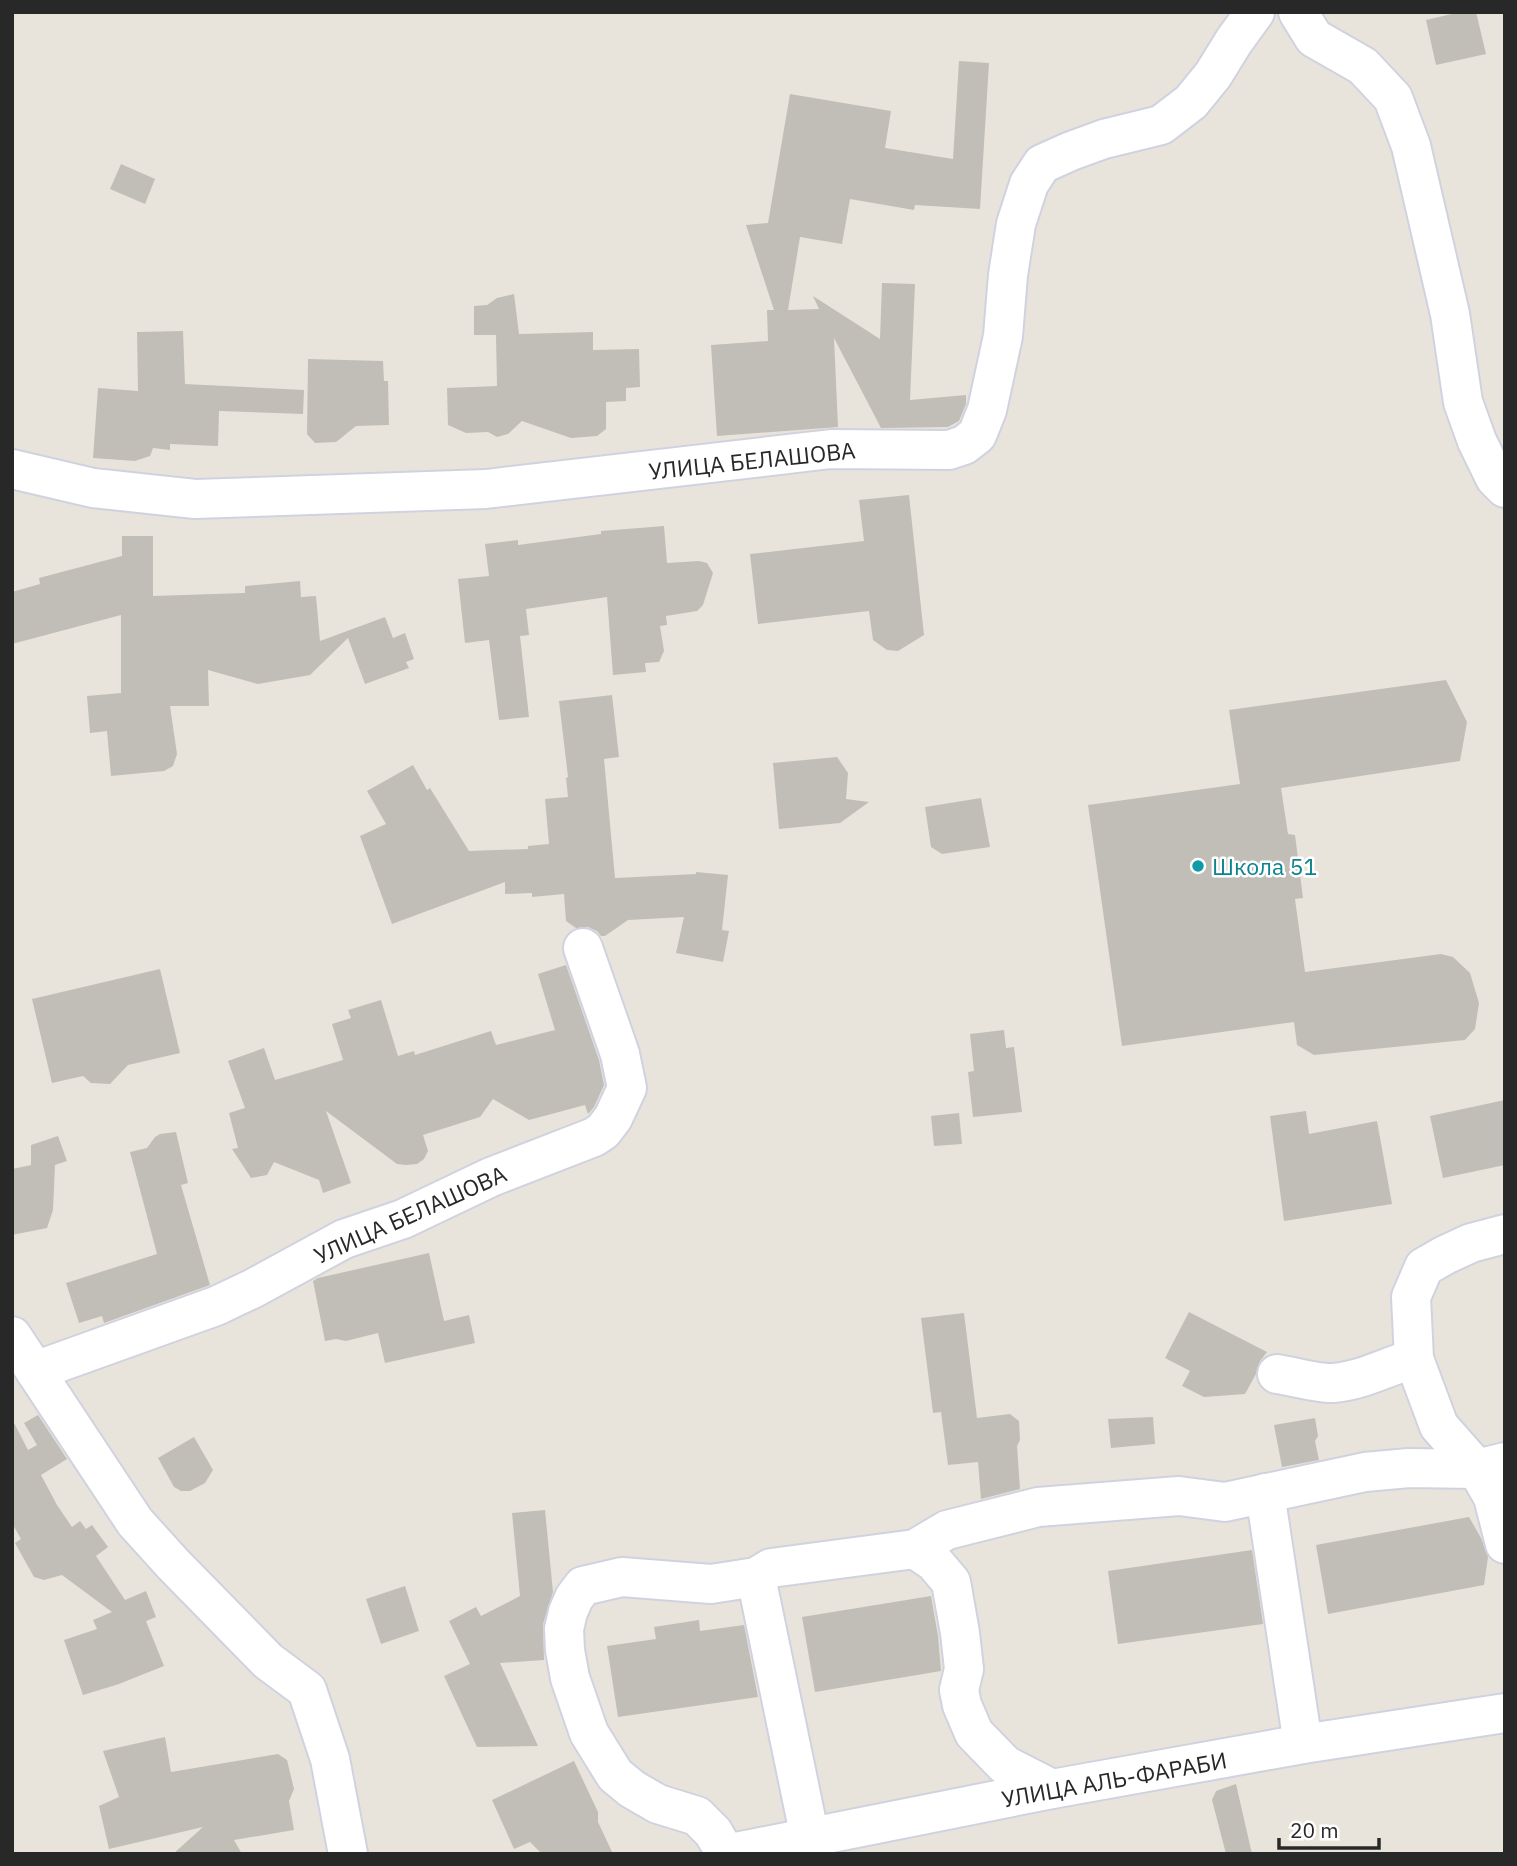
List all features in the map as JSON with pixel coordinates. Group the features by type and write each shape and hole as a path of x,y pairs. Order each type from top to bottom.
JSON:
{"street":[{"name":"УЛИЦА БЕЛАШОВА","path":"12,469 93,488 195,499 486,489 831,449 949,450 964,445 977,435 987,410 1003,336 1016,224 1029,184 1042,164 1104,139 1161,125 1191,102 1213,75 1255,12"},
{"path":"1298,12 1314,38 1363,66 1393,98 1411,146 1450,314 1463,402 1494,478 1505,488"},
{"name":"УЛИЦА БЕЛАШОВА","path":"35,1371 216,1306 344,1239 404,1219 491,1177 594,1137 603,1131 613,1118 627,1087 620,1054 583,948"},
{"path":"1505,1234 1471,1243 1424,1268 1411,1297 1414,1359 1439,1426 1491,1465 1493,1497 1505,1544"},
{"path":"12,1336 135,1521 268,1661 307,1690 330,1759 348,1854"},
{"path":"1278,1374 1331,1384 1366,1376 1414,1359"},
{"path":"726,1854 713,1832 697,1816 658,1804 632,1789 615,1775 589,1733 568,1669 565,1650 568,1612 583,1586 622,1577 711,1584 756,1577 771,1568 915,1549 947,1530 1038,1507 1180,1496 1225,1502 1365,1472 1491,1465"},
{"path":"1265,1493 1303,1744"},
{"path":"915,1549 934,1562 951,1582 964,1670 959,1690 962,1705 974,1733 1005,1765 1052,1789"},
{"path":"756,1577 810,1838"},
{"name":"УЛИЦА АЛЬ-ФАРАБИ","path":"726,1854 1052,1789 1303,1744 1505,1713"}],"building":[{"path":"1460,12 1476,12 1486,54 1436,65 1426,20"},
{"path":"959,61 989,63 980,209 915,205 914,210 850,199 842,244 800,237 788,310 819,309 813,296 880,339 882,283 915,284 910,400 966,395 966,404 959,421 948,427 881,428 834,338 838,427 717,436 711,345 768,341 767,310 774,310 746,225 768,223 790,94 891,111 885,148 953,159"},
{"path":"121,164 155,179 145,204 110,189"},
{"path":"514,294 519,334 593,332 593,350 639,349 640,387 626,388 626,401 606,402 606,429 597,436 571,438 522,421 508,434 497,437 488,432 466,433 448,425 447,388 497,386 496,335 474,335 474,306 487,305 497,298"},
{"path":"183,331 185,384 304,390 303,414 219,411 218,446 170,444 170,450 153,448 150,456 135,461 93,458 98,388 138,391 137,332"},
{"path":"308,359 383,361 384,381 388,381 389,425 356,426 336,442 315,443 307,434"},
{"path":"909,495 924,635 898,651 887,650 873,640 869,611 758,624 750,554 864,541 859,500"},
{"path":"664,526 667,563 699,561 707,563 713,573 703,605 697,611 666,616 667,625 660,626 664,651 659,662 645,663 646,672 613,675 607,597 526,609 529,635 520,636 529,717 499,720 489,640 465,643 458,579 489,576 485,544 518,540 518,545 601,534 601,531"},
{"path":"122,536 153,536 153,596 245,593 245,586 300,581 301,597 316,596 320,641 385,617 393,638 405,633 414,659 406,662 409,668 365,684 348,638 310,675 258,684 208,670 209,706 170,706 177,754 173,766 164,771 111,776 107,731 90,733 87,696 121,693 121,615 12,644 12,592 40,584 39,578 122,556"},
{"name":"Школа 51","path":"1446,680 1467,722 1460,761 1281,788 1288,834 1295,835 1303,898 1295,899 1305,972 1441,954 1453,957 1470,973 1479,1003 1475,1029 1465,1040 1314,1055 1297,1045 1294,1022 1122,1046 1088,805 1240,784 1229,710"},
{"path":"612,695 619,757 604,759 615,878 696,872 728,875 722,930 729,931 723,962 676,953 684,917 628,920 601,936 588,927 576,928 566,921 564,894 532,897 532,893 505,894 505,882 392,924 360,836 386,824 367,791 413,765 469,851 528,849 528,846 549,844 545,799 568,797 559,701"},
{"path":"837,757 848,773 846,799 869,802 840,823 779,829 773,763"},
{"path":"981,798 990,847 942,854 931,847 925,807"},
{"path":"566,965 599,1060 604,1085 588,1114 585,1105 529,1120 493,1099 480,1117 423,1135 428,1151 424,1159 417,1164 406,1165 397,1164 326,1111 351,1183 323,1193 319,1180 274,1162 267,1175 251,1178 232,1149 238,1148 229,1113 245,1108 228,1061 264,1048 275,1080 343,1060 332,1024 351,1018 348,1010 381,1000 398,1056 414,1051 415,1055 491,1031 496,1045 555,1030 538,974"},
{"path":"160,969 180,1053 128,1065 110,1084 91,1083 83,1076 52,1083 32,999"},
{"path":"1004,1030 1006,1048 1014,1047 1022,1112 973,1117 968,1072 974,1071 970,1034"},
{"path":"1505,1100 1505,1165 1443,1178 1430,1116"},
{"path":"1306,1111 1309,1134 1377,1121 1392,1204 1284,1221 1270,1116"},
{"path":"959,1113 962,1144 934,1146 931,1116"},
{"path":"176,1132 188,1183 181,1185 210,1285 104,1323 102,1316 79,1323 66,1283 157,1254 130,1152 147,1148 160,1134"},
{"path":"58,1136 67,1161 55,1165 53,1210 47,1228 12,1235 12,1169 31,1165 31,1145"},
{"path":"429,1253 444,1321 469,1315 475,1343 385,1363 378,1333 346,1341 325,1341 313,1281"},
{"path":"1189,1312 1267,1352 1245,1394 1204,1397 1182,1386 1190,1371 1165,1358"},
{"path":"964,1313 977,1418 1010,1414 1019,1421 1020,1440 1017,1446 1020,1489 981,1499 978,1462 948,1465 941,1412 933,1413 921,1318"},
{"path":"38,1415 67,1459 41,1475 72,1527 80,1521 86,1529 92,1525 108,1547 96,1556 125,1600 146,1591 156,1617 146,1621 164,1666 83,1695 64,1640 97,1629 93,1620 112,1612 62,1575 44,1580 34,1577 15,1543 21,1539 12,1523 12,1419 28,1450 37,1445 24,1423"},
{"path":"1153,1417 1155,1444 1111,1448 1108,1419"},
{"path":"1315,1418 1318,1436 1315,1441 1319,1460 1282,1467 1274,1425"},
{"path":"194,1437 213,1470 205,1483 190,1491 181,1491 174,1487 158,1458"},
{"path":"545,1510 553,1592 543,1624 544,1660 500,1663 538,1746 477,1747 444,1676 470,1664 449,1621 476,1607 481,1616 520,1596 512,1513"},
{"path":"1469,1517 1488,1557 1484,1585 1328,1614 1316,1545"},
{"path":"1252,1550 1263,1624 1118,1644 1108,1571"},
{"path":"405,1586 419,1631 381,1644 366,1599"},
{"path":"931,1596 941,1671 815,1692 802,1617"},
{"path":"699,1620 700,1631 744,1625 758,1697 618,1717 607,1646 656,1639 654,1627"},
{"path":"165,1737 171,1772 278,1754 287,1760 294,1789 289,1801 294,1830 234,1840 242,1854 173,1854 203,1827 109,1849 99,1806 119,1797 103,1751"},
{"path":"574,1761 598,1812 598,1822 613,1854 542,1854 530,1842 514,1849 492,1800"},
{"path":"1236,1784 1252,1854 1226,1854 1212,1800 1216,1791"}],"place":[{"name":"Школа 51","path":"1198,866"}]}
